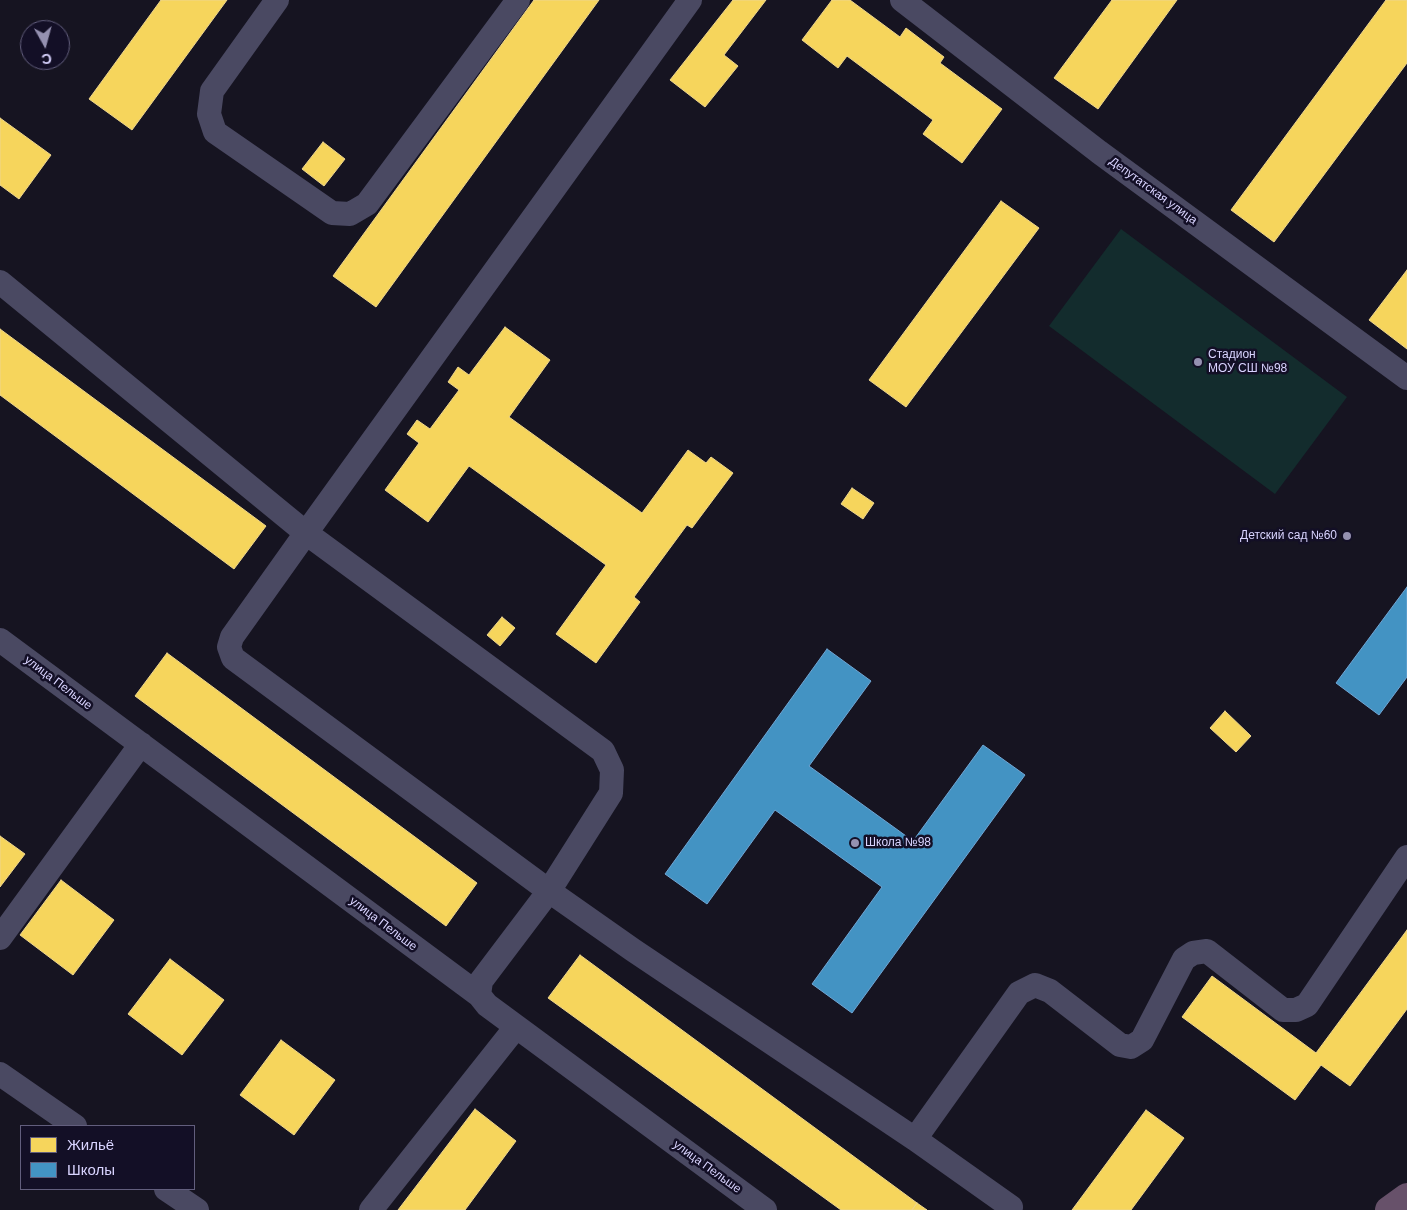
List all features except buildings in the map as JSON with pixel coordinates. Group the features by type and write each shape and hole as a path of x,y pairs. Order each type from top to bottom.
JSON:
{"highway":[{"path":"1389,1210 1407,1197"}],"street":[{"path":"277,0 212,91 209,114 215,132 332,213 350,214 367,204 518,0"},
{"path":"690,0 232,637 229,647 234,658 549,891 633,950 915,1139 1011,1207"},
{"name":"Депутатская улица","path":"902,0 1100,152 1407,378"},
{"path":"0,282 306,534 603,751 612,770 611,793 549,891 481,981 479,995"},
{"name":"улица Пельше","path":"0,640 479,995 487,1005 516,1027 765,1210"},
{"path":"0,938 141,744"},
{"path":"915,1139 1019,993 1035,985 1050,991 1120,1045 1131,1047 1142,1040 1184,959 1193,953 1206,951 1283,1010 1296,1010 1307,1005 1407,857"},
{"path":"371,1210 516,1027"},
{"path":"0,1074 74,1125"},
{"path":"167,1190 197,1210"}],"green space":[{"name":"Стадион МОУ СШ №98","path":"1121,229 1347,397 1275,494 1049,326"}],"place":[{"name":"Стадион МОУ СШ №98","path":"1198,362"},
{"name":"Детский сад №60","path":"1347,536"},
{"name":"Школа №98","path":"855,843"}]}
